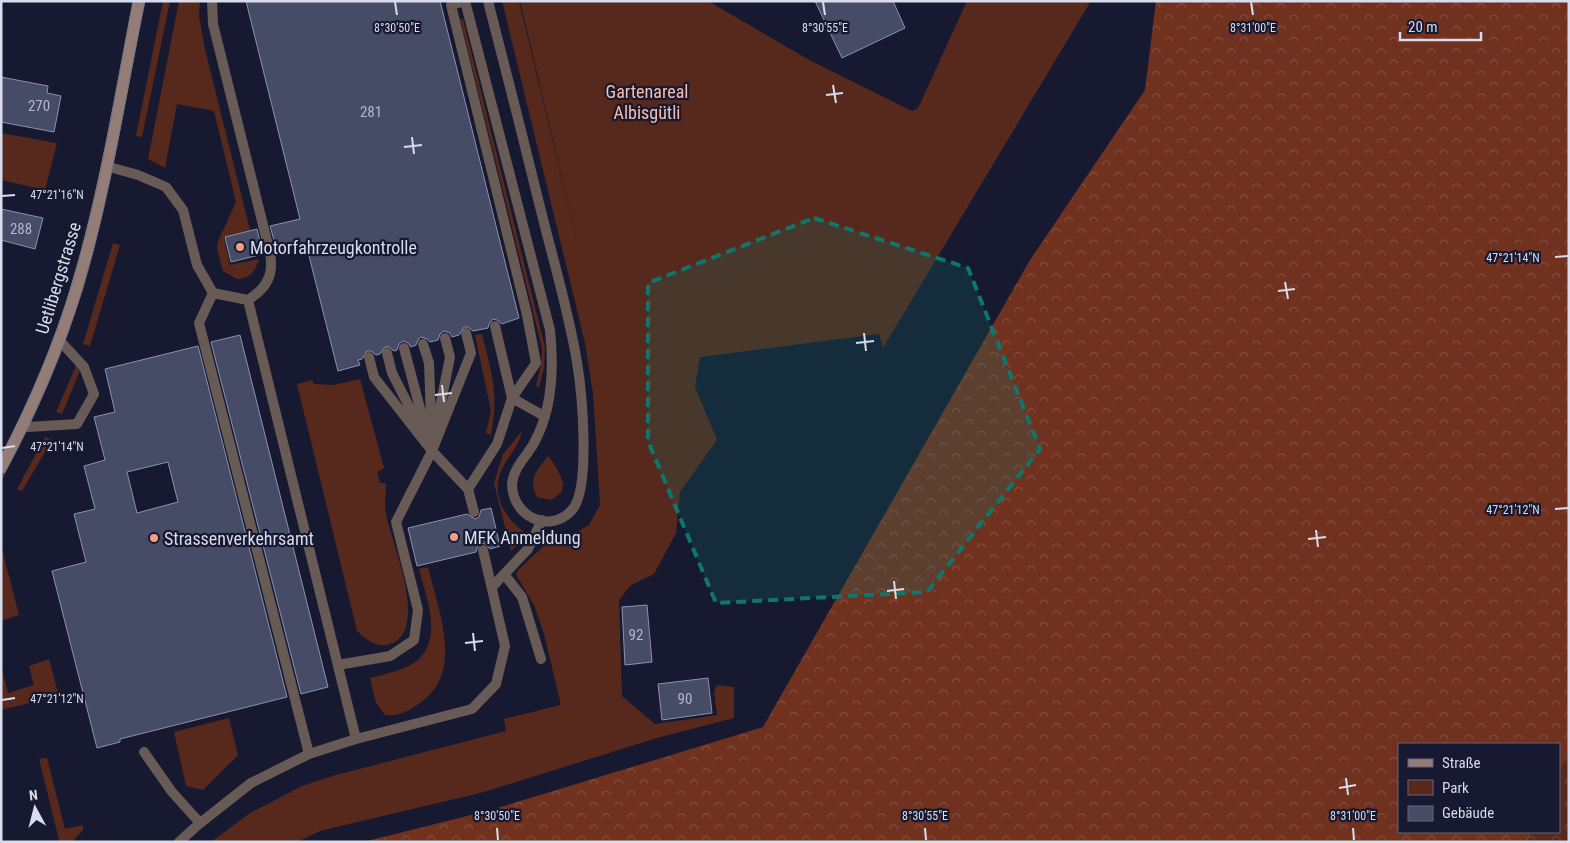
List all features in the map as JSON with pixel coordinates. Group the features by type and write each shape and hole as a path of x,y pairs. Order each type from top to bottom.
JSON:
{"main road":[{"name":"Uetlibergstrasse","path":"1,468 23,425 58,340 87,251 139,1"}],"lane":[{"path":"212,1 213,24 272,268 265,286 248,300"},
{"path":"468,489 497,444 512,398 536,363 527,314 451,5 465,1 550,330 553,379 544,416 535,442 513,474 513,494 520,510 534,519 554,520 565,517 578,500 582,479 580,390 566,308 488,1"},
{"path":"106,166 138,175 166,187 183,210 197,265 213,293 248,300"},
{"path":"213,293 199,323 309,754"},
{"path":"248,300 356,739"},
{"path":"495,326 512,398 544,416"},
{"path":"338,665 390,656 414,640 418,610 396,522 432,451 471,353 466,333"},
{"path":"432,451 450,357 445,338"},
{"path":"23,425 28,428 78,424 94,394 84,367 58,340"},
{"path":"423,344 429,363 432,451"},
{"path":"404,348 432,451"},
{"path":"387,353 392,373 432,451"},
{"path":"369,357 374,377 432,451 468,489 474,512"},
{"path":"492,587 528,549 542,520"},
{"path":"179,842 200,823 252,783 309,754 356,739 472,709 496,684 505,646 483,550"},
{"path":"504,574 522,597 541,659"},
{"path":"144,752 172,792 200,823"}],"highlighted area":[{"path":"814,218 968,268 1040,449 927,592 716,603 648,441 648,283"}],"green space":[{"path":"163,1 170,1 142,137 136,136"},
{"path":"179,1 200,1 199,16 204,45 250,230 224,237 230,265 259,259 251,274 242,278 237,279 223,271 217,248 218,241 236,202 214,111 177,104 165,168 148,159"},
{"name":"Gartenareal Albisgütli","path":"502,1 519,1 584,271 520,1 708,1 811,61 912,111 918,108 920,104 967,1 1091,1 883,348 879,334 700,357 695,387 717,440 680,492 676,533 654,574 631,585 619,600 622,696 655,724 717,715 714,692 717,685 734,687 734,718 657,738 484,792 320,831 297,842 211,842 250,813 302,786 336,775 506,731 504,719 561,705 544,634 534,605 516,575 518,570 550,540 571,536 589,525 600,505 593,393 585,343"},
{"path":"1156,1 1569,1 1569,751 1560,771 1560,743 1398,743 1398,833 1532,833 1527,842 363,842 491,810 763,727 1030,260 1145,90"},
{"path":"460,19 463,19 545,347 544,368 539,387 536,386 541,364 542,348"},
{"path":"1,133 57,143 45,190 1,180"},
{"path":"113,243 120,245 90,346 83,344"},
{"path":"482,334 494,395 491,435 486,433 491,411 475,335"},
{"path":"76,366 81,368 62,414 56,412"},
{"path":"360,379 384,468 377,472 380,483 386,483 386,514 405,583 408,602 408,620 403,634 388,645 373,643 357,631 297,384 312,380 314,384 333,385"},
{"path":"522,431 519,441 502,469 498,488 502,507 507,515 529,535 511,551 494,483 503,454"},
{"path":"45,437 52,440 22,491 17,489"},
{"path":"548,456 554,463 563,484 561,492 551,500 537,497 533,484 535,475"},
{"path":"1,550 19,615 1,621"},
{"path":"428,567 445,640 445,658 442,675 434,690 416,706 399,714 385,715 376,703 370,678 409,666 420,658 427,648 431,627 430,615 419,569"},
{"path":"49,659 59,696 1,710 1,665 8,693 34,685 29,666"},
{"path":"229,718 238,755 203,790 186,786 174,732"},
{"path":"1569,751 1569,842 1527,842 1532,833 1560,833 1560,771"},
{"path":"47,758 65,829 83,825 83,830 72,842 53,842 59,840 39,759"}],"building":[{"path":"246,1 440,1 519,318 502,324 493,319 488,328 473,331 468,327 464,327 459,335 452,337 450,333 444,331 440,334 438,340 430,342 421,337 416,345 411,347 403,341 399,344 397,350 394,351 389,347 385,347 380,354 376,355 371,351 367,351 362,359 358,360 360,365 338,371 306,244 277,251 270,226 300,219"},
{"path":"815,1 893,1 905,28 842,58"},
{"path":"1,77 48,86 47,93 61,96 54,132 1,122"},
{"path":"1,209 43,218 35,249 1,240"},
{"name":"Motorfahrzeugkontrolle","path":"257,229 263,254 231,262 225,237"},
{"path":"240,335 328,687 301,694 211,342"},
{"name":"Strassenverkehrsamt","path":"198,346 287,697 120,739 120,742 97,748 52,571 86,562 74,514 95,509 84,466 105,460 94,417 115,412 105,369","holes":["168,462 178,502 137,513 127,472"]},
{"name":"MFK Anmeldung","path":"491,508 500,546 490,549 481,543 476,552 417,566 408,528 467,514 475,519 479,517 481,510"},
{"path":"647,605 652,662 625,665 622,607"},
{"path":"708,678 712,713 662,720 658,684"}],"tram line":[{"path":"1,456 41,371 72,284 99,179 133,1"},
{"path":"1,480 46,386 66,338 83,288 110,181 145,1"}],"place":[{"name":"Motorfahrzeugkontrolle","path":"240,247"},
{"name":"MFK Anmeldung","path":"454,537"},
{"name":"Strassenverkehrsamt","path":"154,538"}]}
